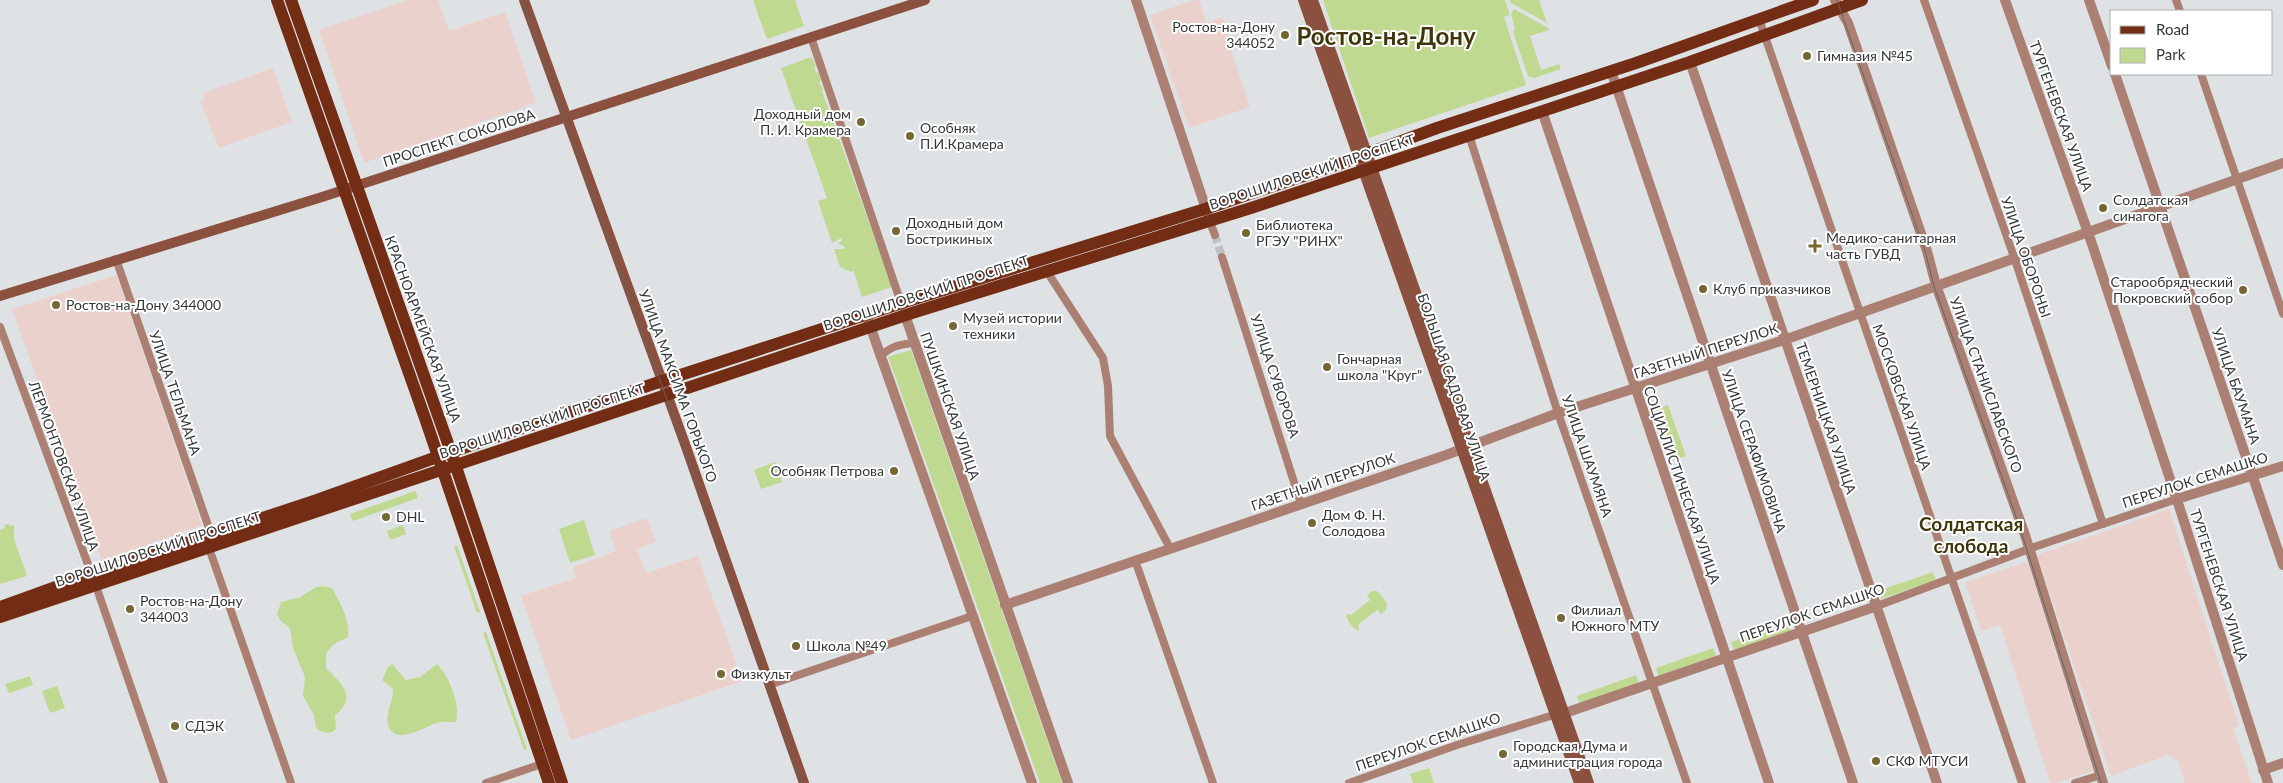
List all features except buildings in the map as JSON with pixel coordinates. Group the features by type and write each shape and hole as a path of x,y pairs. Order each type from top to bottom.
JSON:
{"main road":[{"name":"КРАСНОАРМЕЙСКАЯ УЛИЦА","path":"278,0 451,452 562,783"},
{"name":"КРАСНОАРМЕЙСКАЯ УЛИЦА","path":"291,0 438,456 549,783"},
{"name":"УЛИЦА МАКСИМА ГОРЬКОГО","path":"524,0 804,783"},
{"name":"ПРОСПЕКТ СОКОЛОВА","path":"0,296 351,188 926,0"},
{"name":"БОЛЬШАЯ САДОВАЯ УЛИЦА","path":"1303,0 1368,170 1560,714 1589,783"},
{"name":"БОЛЬШАЯ САДОВАЯ УЛИЦА","path":"1313,0 1362,155"},
{"name":"ВОРОШИЛОВСКИЙ ПРОСПЕКТ","path":"0,607 209,548 667,396 868,321 1206,209 1813,0"},
{"name":"ВОРОШИЛОВСКИЙ ПРОСПЕКТ","path":"903,309 1210,222 1690,62 1765,35 1837,4 1862,0"},
{"name":"ВОРОШИЛОВСКИЙ ПРОСПЕКТ","path":"0,617 212,534 317,500 438,456 662,382 868,321"},
{"name":"БОЛЬШАЯ САДОВАЯ УЛИЦА","path":"1560,714 1579,783"}],"street":[{"path":"1136,0 1215,236"},
{"name":"УЛИЦА ОБОРОНЫ","path":"1924,0 2014,257 2103,524"},
{"name":"ТУРГЕНЕВСКАЯ УЛИЦА","path":"2004,0 2088,233 2177,499 2268,783"},
{"path":"2089,0 2110,60"},
{"name":"УЛИЦА СТАНИСЛАВСКОГО","path":"1837,4 1848,23 1924,242 1936,285 2029,549 2102,779"},
{"name":"МОСКОВСКАЯ УЛИЦА","path":"1759,19 2022,783"},
{"name":"ПУШКИНСКАЯ УЛИЦА","path":"811,37 914,344 1068,783"},
{"name":"ТЕМЕРНИЦКАЯ УЛИЦА","path":"1690,62 1937,783"},
{"name":"УЛИЦА СЕРАФИМОВИЧА","path":"1611,71 1853,783"},
{"name":"УЛИЦА БАУМАНА","path":"2115,75 2283,565"},
{"path":"2201,75 2283,314"},
{"name":"СОЦИАЛИСТИЧЕСКАЯ УЛИЦА","path":"1542,111 1769,783"},
{"name":"УЛИЦА ШАУМЯНА","path":"1469,135 1558,413 1687,783"},
{"name":"ГАЗЕТНЫЙ ПЕРЕУЛОК","path":"1005,605 1466,448 1558,413 1784,340 2283,163"},
{"name":"УЛИЦА СУВОРОВА","path":"1222,257 1301,504"},
{"name":"УЛИЦА ТЕЛЬМАНА","path":"116,259 212,534"},
{"path":"1046,270 1103,358 1108,386 1110,436 1170,548"},
{"path":"868,321 1032,783"},
{"name":"ЛЕРМОНТОВСКАЯ УЛИЦА","path":"0,327 93,580 164,783"},
{"path":"880,357 897,346 914,344"},
{"name":"ПЕРЕУЛОК СЕМАШКО","path":"1349,783 1653,684 1877,606 2029,549 2177,499 2283,466"},
{"path":"209,548 291,783"},
{"path":"1135,560 1213,783"},
{"path":"769,685 972,616"},
{"path":"2263,770 2283,763"},
{"path":"486,783 542,764"},
{"path":"2074,783 2102,779"}],"shaded area":[{"path":"407,0 438,0 449,31 505,12 536,103 364,163 319,30"},
{"path":"1199,0 1207,23 1223,17 1234,49 1231,50 1250,107 1189,128 1150,15"},
{"path":"273,68 292,122 219,148 200,101 205,99 203,93"},
{"path":"117,275 202,525 102,561 12,309"},
{"path":"2169,509 2239,726 2233,728 2252,783 2185,783 2178,761 2168,755 2111,776 2037,555"},
{"path":"647,518 656,542 637,549 646,573 698,556 742,681 571,740 521,596 576,578 573,567 616,551 609,531"},
{"path":"2027,562 2093,771 2055,783 2050,783 2000,625 1981,631 1965,582"}],"green space":[{"path":"753,0 795,0 804,26 767,39"},
{"path":"1323,0 1505,0 1510,15 1504,17 1526,85 1369,138"},
{"path":"1510,0 1539,0 1547,23 1511,3"},
{"path":"1514,9 1549,30 1530,36 1541,70 1559,64 1561,69 1534,78 1528,76 1513,32 1515,29 1511,14"},
{"path":"811,57 816,66 814,68 816,73 818,72 821,80 819,83 823,88 822,91 892,287 862,297 853,270 851,272 840,267 834,249 845,249 844,246 838,244 842,240 841,238 832,243 818,201 827,198 781,68"},
{"path":"911,350 1062,783 1040,783 888,357"},
{"path":"1668,405 1686,456 1674,460 1656,409"},
{"path":"775,462 782,482 761,489 754,470"},
{"path":"415,491 418,498 353,521 350,514"},
{"path":"584,520 595,555 570,563 559,529"},
{"path":"9,524 10,526 14,525 14,539 27,576 0,584 0,530 5,528 4,525"},
{"path":"403,525 406,534 390,540 387,531"},
{"path":"457,545 480,612 477,613 454,546"},
{"path":"1933,572 1936,580 1881,599 1878,591"},
{"path":"316,587 332,588 344,611 348,630 348,637 334,644 326,653 326,668 341,684 346,696 346,702 335,715 336,729 329,733 316,728 314,715 303,696 305,677 293,648 290,628 281,621 277,614 281,602 300,597"},
{"path":"1372,591 1377,591 1387,603 1386,610 1381,614 1377,610 1358,625 1359,631 1350,624 1346,614 1351,615 1370,600 1367,595"},
{"path":"1788,622 1790,631 1734,650 1731,642"},
{"path":"486,632 527,749 524,750 483,633"},
{"path":"1713,648 1716,656 1658,676 1656,668"},
{"path":"392,664 406,680 420,677 437,664 446,675 453,691 457,708 456,722 438,722 410,734 402,735 391,731 387,720 393,689 382,680 388,667"},
{"path":"1636,675 1639,684 1580,704 1577,696"},
{"path":"30,676 33,685 9,693 5,684"},
{"path":"57,686 65,708 50,713 42,691"},
{"path":"1429,768 1434,783 1413,783 1410,774"}],"tunnel":[{"path":"1215,235 1222,257"}],"tram line":[{"path":"522,0 683,444 802,783"},
{"path":"1837,0 1925,251 1934,286 2020,528 2101,783"}],"place":[{"name":"Ростов-на-Дону 344052","path":"1285,35"},
{"name":"Гимназия №45","path":"1807,56"},
{"name":"Доходный дом П. И. Крамера","path":"861,122"},
{"name":"Особняк П.И.Крамера","path":"910,136"},
{"name":"Солдатская синагога","path":"2103,208"},
{"name":"Доходный дом Бострикиных","path":"896,231"},
{"name":"Библиотека РГЭУ \"РИНХ\"","path":"1246,233"},
{"name":"Медико-санитарная часть ГУВД","path":"1815,246"},
{"name":"Клуб приказчиков","path":"1703,289"},
{"name":"Старообрядческий Покровский собор","path":"2243,290"},
{"name":"Ростов-на-Дону 344000","path":"56,305"},
{"name":"Музей истории техники","path":"953,326"},
{"name":"Гончарная школа \"Круг\"","path":"1327,367"},
{"name":"Особняк Петрова","path":"894,471"},
{"name":"DHL","path":"386,517"},
{"name":"Дом Ф. Н. Солодова","path":"1312,523"},
{"name":"Ростов-на-Дону 344003","path":"130,609"},
{"name":"Филиал Южного МТУ","path":"1561,618"},
{"name":"Школа №49","path":"796,646"},
{"name":"Физкульт","path":"721,674"},
{"name":"СДЭК","path":"175,726"},
{"name":"Городская Дума и администрация города","path":"1503,754"},
{"name":"СКФ МТУСИ","path":"1876,761"}],"district":[{"name":"Ростов-на-Дону","path":"1386,37"},
{"name":"Солдатская слобода","path":"1971,535"}]}
